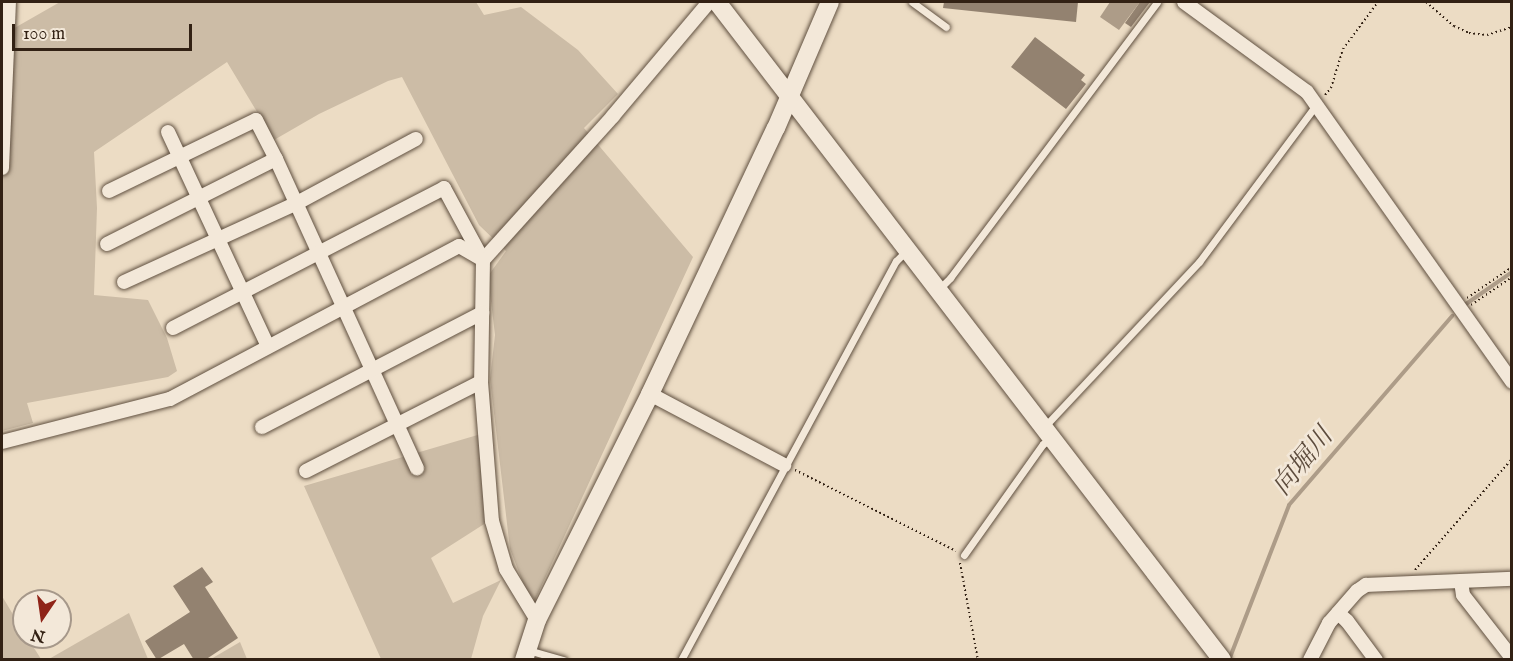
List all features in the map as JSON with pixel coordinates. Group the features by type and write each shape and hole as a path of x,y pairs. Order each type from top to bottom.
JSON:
{"street":[{"path":"2,168 9,2"},
{"path":"483,260 613,116 709,2"},
{"path":"717,2 1049,431 1222,660"},
{"path":"525,655 537,620 650,394 789,97 830,2"},
{"path":"1184,2 1292,79 1316,105 1512,382"},
{"path":"109,191 256,120 297,203 417,468"},
{"path":"168,132 216,240 268,346"},
{"path":"124,282 297,203 416,138"},
{"path":"107,244 276,159"},
{"path":"173,328 444,188 483,260 481,382 492,521 506,569 537,620"},
{"path":"2,442 170,399 459,246 483,260"},
{"path":"262,426 482,313"},
{"path":"306,471 481,382"},
{"path":"650,394 784,465"},
{"path":"1310,660 1329,623 1357,591 1366,585 1512,579"},
{"path":"1461,581 1463,596 1512,658"},
{"path":"1338,613 1347,621 1376,660"}],"lane":[{"path":"912,2 946,27"},
{"path":"939,289 950,278 1157,2"},
{"path":"964,555 1042,444 1058,416 1199,262 1316,105"},
{"path":"681,660 784,465 896,261 908,249"},
{"path":"525,655 564,660"}],"path":[{"path":"1316,105 1331,88 1343,49 1378,2"},
{"path":"1426,2 1454,26 1469,33 1487,35 1512,27"},
{"path":"1460,309 1512,267"},
{"path":"1460,309 1512,277"},
{"path":"1411,583 1412,574 1512,459"},
{"path":"784,465 964,555 960,564 978,660"}],"shaded area":[{"path":"60,2 476,2 484,15 521,7 578,50 618,94 584,128 693,257 535,600 525,588 510,549 490,379 495,335 488,276 506,251 479,225 402,77 388,81 319,114 274,140 227,62 94,152 97,208 94,295 148,300 167,338 177,371 168,377 27,403 33,423 2,431 2,21 4,34"},
{"path":"1110,2 1140,2 1119,30 1100,17"},
{"path":"481,434 492,519 431,558 453,603 501,580 483,616 471,659 381,659 304,486"},
{"path":"2,596 12,613 12,649 35,649 41,659 2,659"},
{"path":"129,613 148,659 49,659 66,649 72,649 72,646"},
{"path":"240,642 247,659 211,659"}],"building":[{"path":"944,2 1078,2 1076,22 943,8"},
{"path":"1140,2 1150,2 1131,27 1125,23"},
{"path":"1035,37 1085,75 1081,80 1086,84 1066,109 1011,67"},
{"path":"202,567 213,582 205,587 238,638 205,660 194,660 184,644 157,660 145,641 190,612 173,586"}],"waterway":[{"name":"向堀川","path":"1466,304 1512,272"},
{"name":"向堀川","path":"1229,660 1289,505 1452,316"}]}
